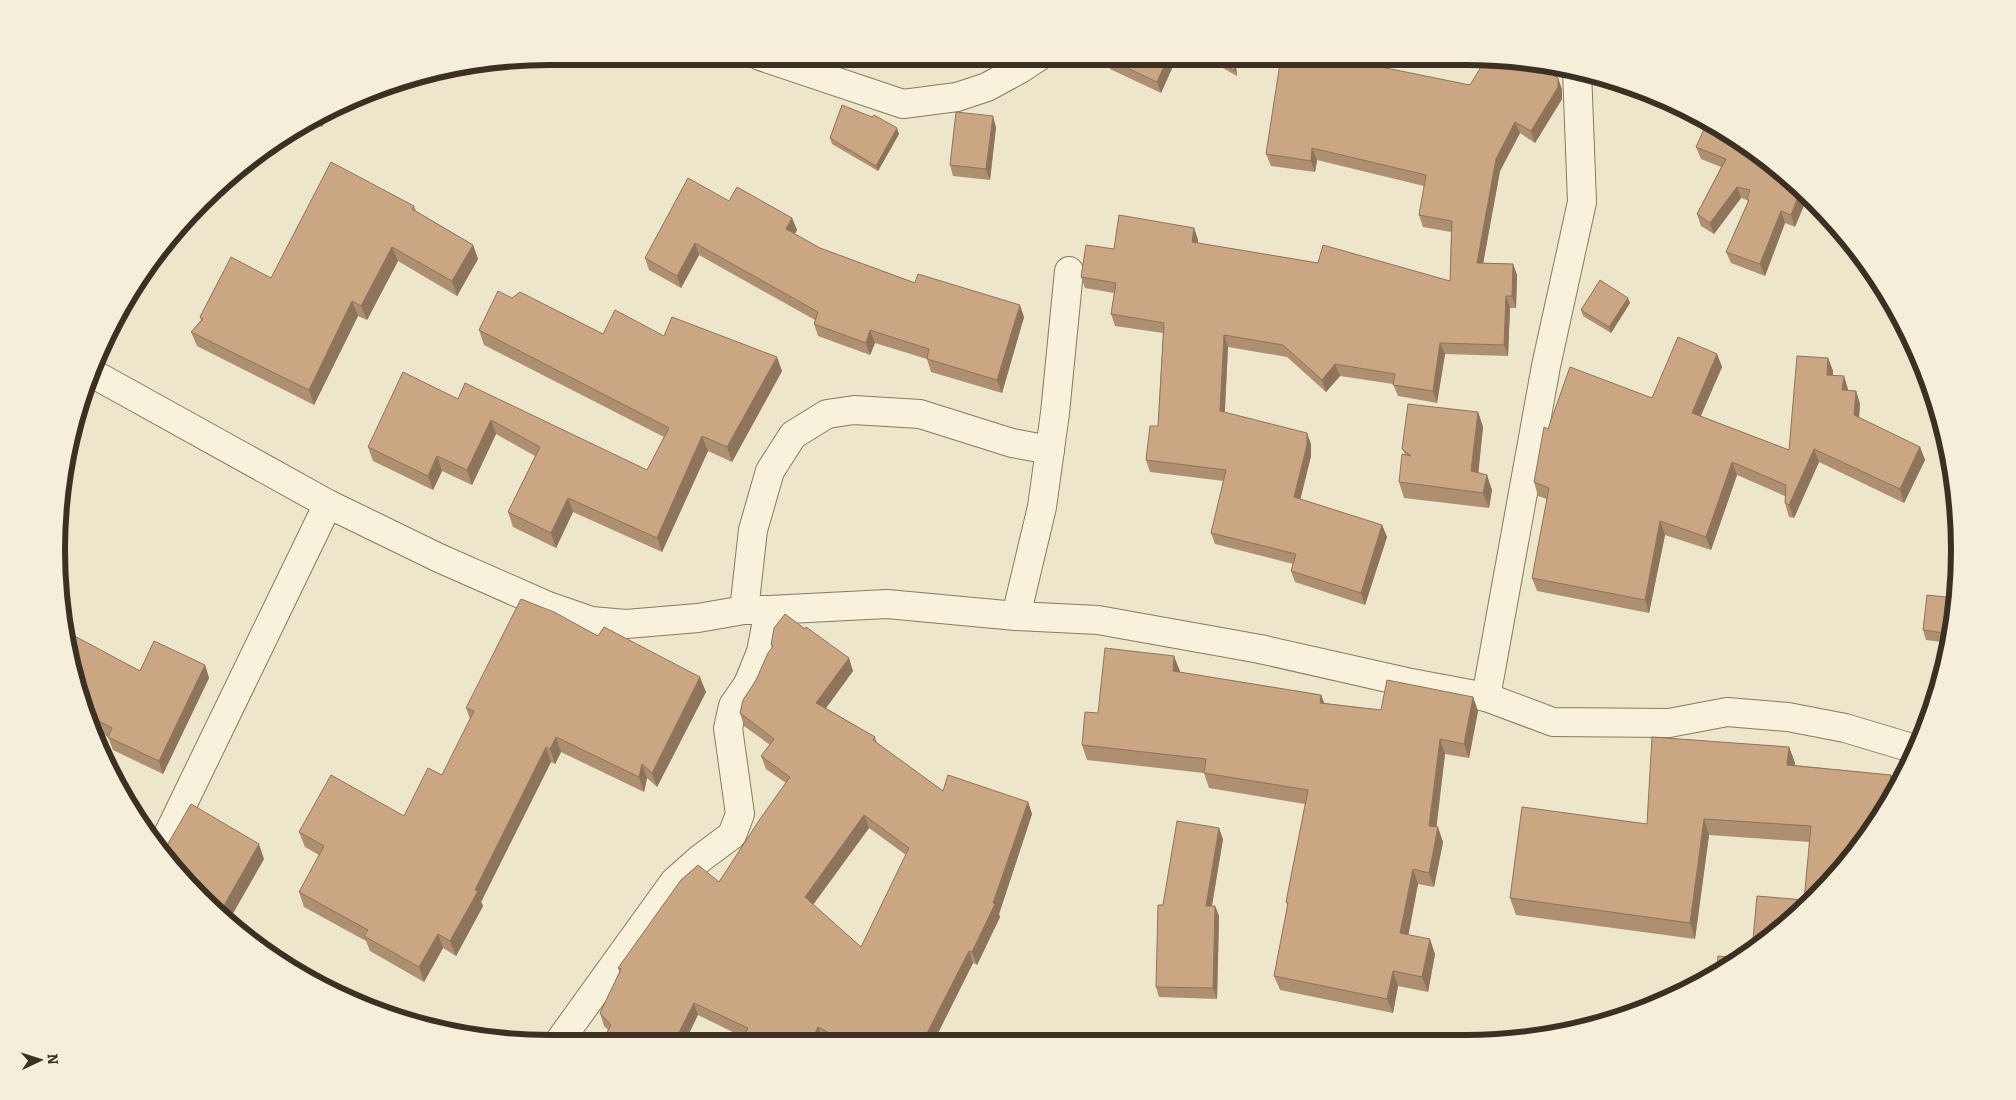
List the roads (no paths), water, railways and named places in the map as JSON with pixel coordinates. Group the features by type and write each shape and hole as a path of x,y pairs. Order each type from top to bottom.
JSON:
{"street":[{"path":"787,65 903,104 957,97 987,87 1026,65"},
{"path":"1486,697 1546,366 1582,202 1577,78"},
{"path":"1016,616 1042,507 1055,413 1069,271"},
{"path":"98,376 328,504 440,558 548,606 591,621 626,624 698,618 756,610 887,604 1108,622 1260,649 1406,682 1486,697 1553,722 1669,723 1727,712 1788,717 1845,728 1909,747"},
{"path":"564,1035 674,882 701,858 732,835 740,814 728,728 733,706 748,684 761,652 756,610 753,530 770,471 794,435 827,414 854,410 920,414 1012,443 1050,450"},
{"path":"164,843 328,504"}]}
